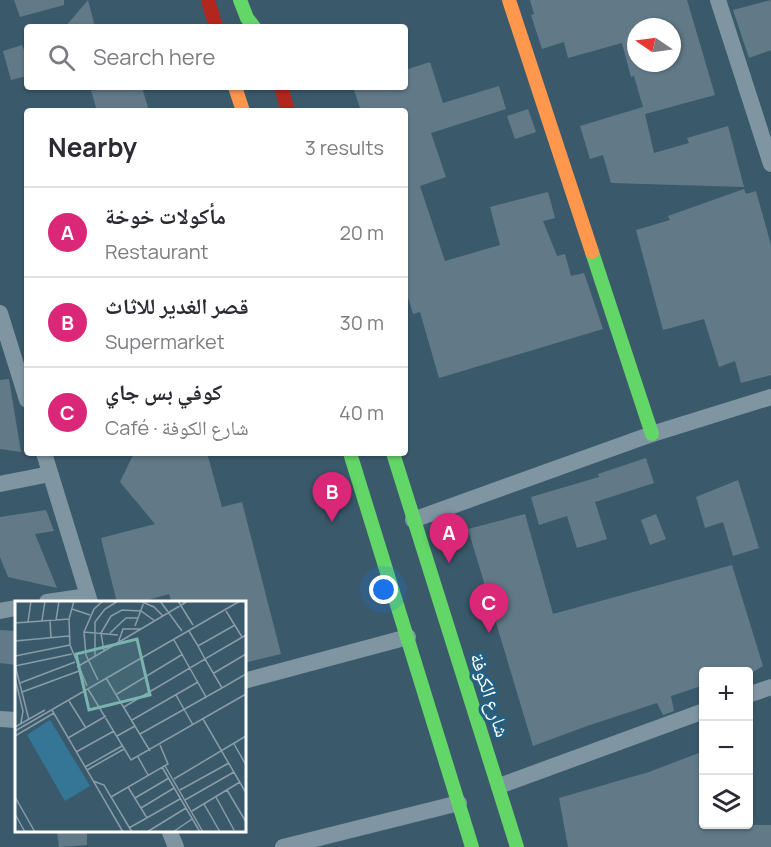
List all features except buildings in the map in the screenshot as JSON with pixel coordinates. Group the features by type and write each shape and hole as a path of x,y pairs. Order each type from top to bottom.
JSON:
{"main road":[{"path":"240,0 252,24"},
{"path":"255,0 262,24"},
{"path":"509,0 652,434"},
{"path":"208,1 215,24"},
{"path":"236,90 242,108"},
{"path":"282,90 287,108"},
{"path":"351,456 472,847"},
{"name":"شارع الكوفة","path":"394,456 518,847"}],"street":[{"path":"718,0 771,164"},
{"path":"0,313 24,390"},
{"path":"413,520 652,434 771,397"},
{"path":"45,456 89,599 68,601"},
{"path":"0,484 50,474"},
{"path":"0,611 15,608"},
{"path":"246,680 408,637"},
{"path":"753,693 771,687"},
{"path":"499,786 699,713"},
{"path":"0,719 15,720"},
{"path":"283,847 459,802"},
{"path":"169,832 176,847"}],"traffic: fast":[{"path":"240,0 252,24"},
{"path":"592,252 652,434"},
{"path":"351,456 472,847"},
{"path":"394,456 517,847"}],"traffic: slow":[{"path":"509,0 592,252"},
{"path":"236,90 242,108"}],"traffic: jam":[{"path":"208,0 215,24"},
{"path":"282,90 287,108"}],"place":[{"name":"قصر الغدير للاثاث","path":"332,522"},
{"name":"مأكولات خوخة","path":"449,563"},
{"name":"كوفي بس جاي","path":"489,633"}]}
